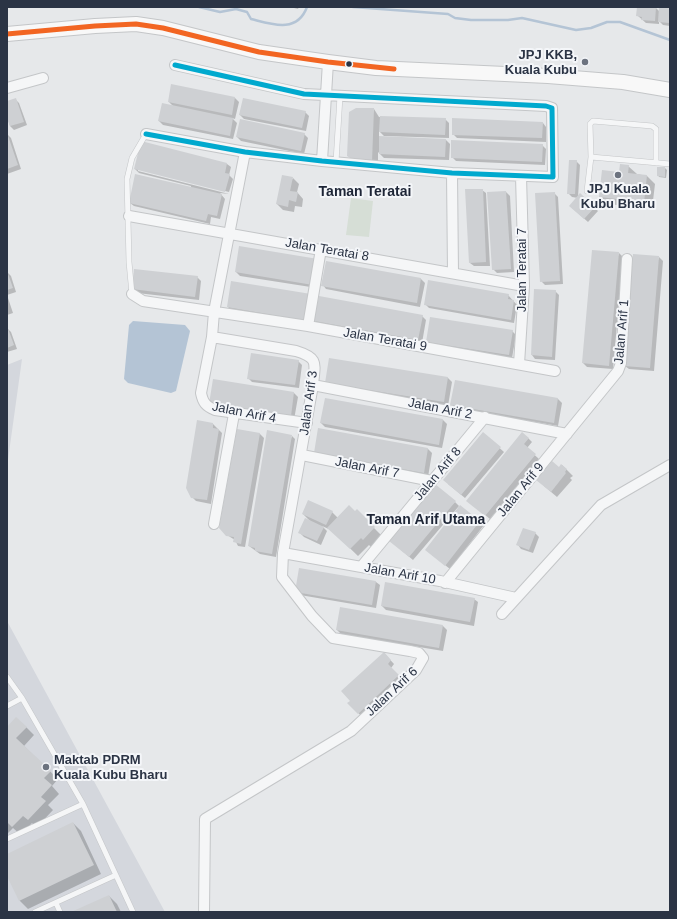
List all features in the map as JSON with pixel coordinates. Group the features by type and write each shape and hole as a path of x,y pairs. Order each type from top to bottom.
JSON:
{"main road":[{"path":"7,34 136,24 163,28 259,52 376,68 548,76 609,81 670,90"}],"street":[{"path":"322,161 328,62"},
{"path":"146,134 245,152 322,161 452,173 553,177 552,108 546,106 326,96 284,91 175,66"},
{"path":"7,88 43,78"},
{"name":"Jalan Arif 4","path":"245,152 214,312 212,337 201,393 202,402 215,410 234,414 307,423"},
{"path":"452,173 453,273"},
{"name":"Jalan Teratai 7","path":"518,364 524,286 521,176"},
{"name":"Jalan Teratai 8","path":"129,216 524,286"},
{"path":"308,326 321,250"},
{"name":"Jalan Arif 1","path":"566,434 618,371 621,363 627,259"},
{"name":"Jalan Teratai 9","path":"132,294 143,301 308,326 555,371"},
{"name":"Jalan Arif 3","path":"212,337 296,351 309,355 313,360 315,367 313,385 302,455"},
{"name":"Jalan Arif 2","path":"313,385 566,434"},
{"path":"214,524 234,414"},
{"name":"Jalan Arif 8","path":"361,567 485,418"},
{"name":"Jalan Arif 9","path":"445,582 566,434"},
{"name":"Jalan Arif 7","path":"302,455 432,481"},
{"name":"Jalan Arif 6","path":"204,912 205,819 351,731 416,670 423,658 419,653 410,651 333,638 312,616 282,577 283,553 302,455"},
{"path":"502,614 601,505 670,465"},
{"name":"Jalan Arif 10","path":"283,553 445,582 516,598"}],"lane":[{"path":"336,162 340,96"},
{"path":"587,191 591,157 590,124 593,121 652,126 656,129 656,163"},
{"path":"132,294 129,262 128,169 142,138 146,134"},
{"path":"591,157 670,164"},
{"path":"7,677 22,698 83,804 133,912"},
{"path":"7,706 22,698"},
{"path":"7,839 83,804"},
{"path":"36,912 116,875"},
{"path":"56,902 60,912"}],"shaded area":[{"path":"351,198 373,201 369,237 346,235"},
{"path":"22,359 7,467 7,365"},
{"name":"Maktab PDRM Kuala Kubu Bharu","path":"7,621 165,912 7,912"}],"water":[{"path":"133,321 185,325 190,331 176,391 171,393 128,383 124,379 129,325"}],"building":[{"path":"637,7 656,7 655,21 641,20 642,17 636,16"},
{"path":"659,7 670,8 670,23 658,22"},
{"path":"171,84 235,97 232,115 168,102"},
{"path":"16,98 24,122 10,126 7,119 7,101"},
{"path":"243,98 306,111 302,128 239,115"},
{"path":"162,103 233,118 230,136 158,121"},
{"path":"356,108 374,108 372,161 353,160 347,156 349,112"},
{"path":"380,116 446,118 445,135 379,132"},
{"path":"452,118 543,122 542,138 452,135"},
{"path":"240,119 305,133 301,151 236,137"},
{"path":"7,133 18,165 7,169"},
{"path":"379,136 446,139 445,157 379,154"},
{"path":"451,140 543,144 542,162 451,158"},
{"path":"141,141 227,163 225,173 230,174 225,192 134,169"},
{"path":"569,160 577,160 575,194 567,194"},
{"path":"620,164 629,165 628,173 647,175 644,202 599,197 602,170 619,172"},
{"path":"657,167 665,167 665,177 657,176"},
{"path":"135,174 222,194 217,216 208,214 206,221 129,203"},
{"path":"282,175 293,177 290,191 298,192 296,202 289,200 288,207 276,204"},
{"path":"465,189 483,189 486,262 469,263"},
{"path":"506,191 511,269 492,270 487,192"},
{"path":"555,192 560,281 540,282 535,193"},
{"path":"580,193 595,207 584,219 569,206"},
{"path":"239,246 318,259 313,285 235,272"},
{"path":"592,250 619,252 609,366 582,363"},
{"path":"633,254 659,256 650,368 624,366"},
{"path":"326,261 421,278 417,303 321,286"},
{"path":"134,269 198,276 195,297 132,289"},
{"path":"7,271 13,288 7,290"},
{"path":"428,280 509,294 508,299 514,300 511,320 424,305"},
{"path":"231,281 311,294 307,321 227,307"},
{"path":"534,289 556,290 552,357 531,355"},
{"path":"319,296 423,315 418,340 314,321"},
{"path":"430,317 513,330 509,355 426,342"},
{"path":"7,326 14,345 7,348"},
{"path":"251,353 299,360 295,385 247,379"},
{"path":"329,358 448,377 444,402 325,383"},
{"path":"213,379 294,392 291,416 209,404"},
{"path":"455,380 558,398 554,423 450,405"},
{"path":"325,398 443,419 439,445 320,423"},
{"path":"197,420 213,423 213,428 219,429 207,500 191,498 186,488"},
{"path":"318,428 428,448 424,473 314,453"},
{"path":"237,429 260,433 241,544 233,542 234,537 226,536 219,528"},
{"path":"267,430 292,435 272,554 255,551 255,548 248,546"},
{"path":"483,432 501,447 461,495 443,480"},
{"path":"522,432 529,438 524,444 536,454 485,516 466,501"},
{"path":"552,461 559,467 561,464 567,469 565,472 566,473 551,492 536,480"},
{"path":"435,484 456,501 409,557 389,541"},
{"path":"308,500 333,511 326,525 302,514"},
{"path":"349,505 355,511 357,509 375,527 363,540 361,538 350,549 327,528"},
{"path":"460,505 480,521 445,566 425,550"},
{"path":"305,518 324,527 317,541 298,533"},
{"path":"523,528 536,532 529,550 516,545"},
{"path":"299,568 376,581 372,605 295,592"},
{"path":"385,582 475,598 470,622 381,606"},
{"path":"340,607 443,625 439,648 336,630"},
{"path":"384,652 391,660 388,664 399,675 358,714 347,703 350,701 341,691"},
{"path":"16,717 27,727 16,738 51,771 44,778 52,785 41,797 46,801 28,820 23,816 12,827 7,822 7,727"},
{"path":"73,822 94,865 19,901 7,876 7,854"},
{"path":"109,895 117,912 71,912"}],"waterway":[{"path":"199,7 220,12 236,9 247,12 251,19 275,25 290,24 297,21 303,15 307,7"},
{"path":"353,7 448,14 455,18 471,20 508,20 522,18 576,30 591,28 607,22 620,22 670,40"}],"transit line":[{"path":"7,34 136,24 163,28 259,52 328,62 394,69"},
{"path":"146,134 245,152 322,161 452,173 553,177 552,108 546,106 304,94 175,65"}],"place":[{"name":"JPJ KKB, Kuala Kubu","path":"585,62"},
{"name":"JPJ Kuala Kubu Bharu","path":"618,175"},
{"name":"Maktab PDRM Kuala Kubu Bharu","path":"46,767"}],"district":[{"name":"Taman Teratai","path":"365,192"},
{"name":"Taman Arif Utama","path":"426,520"}]}
